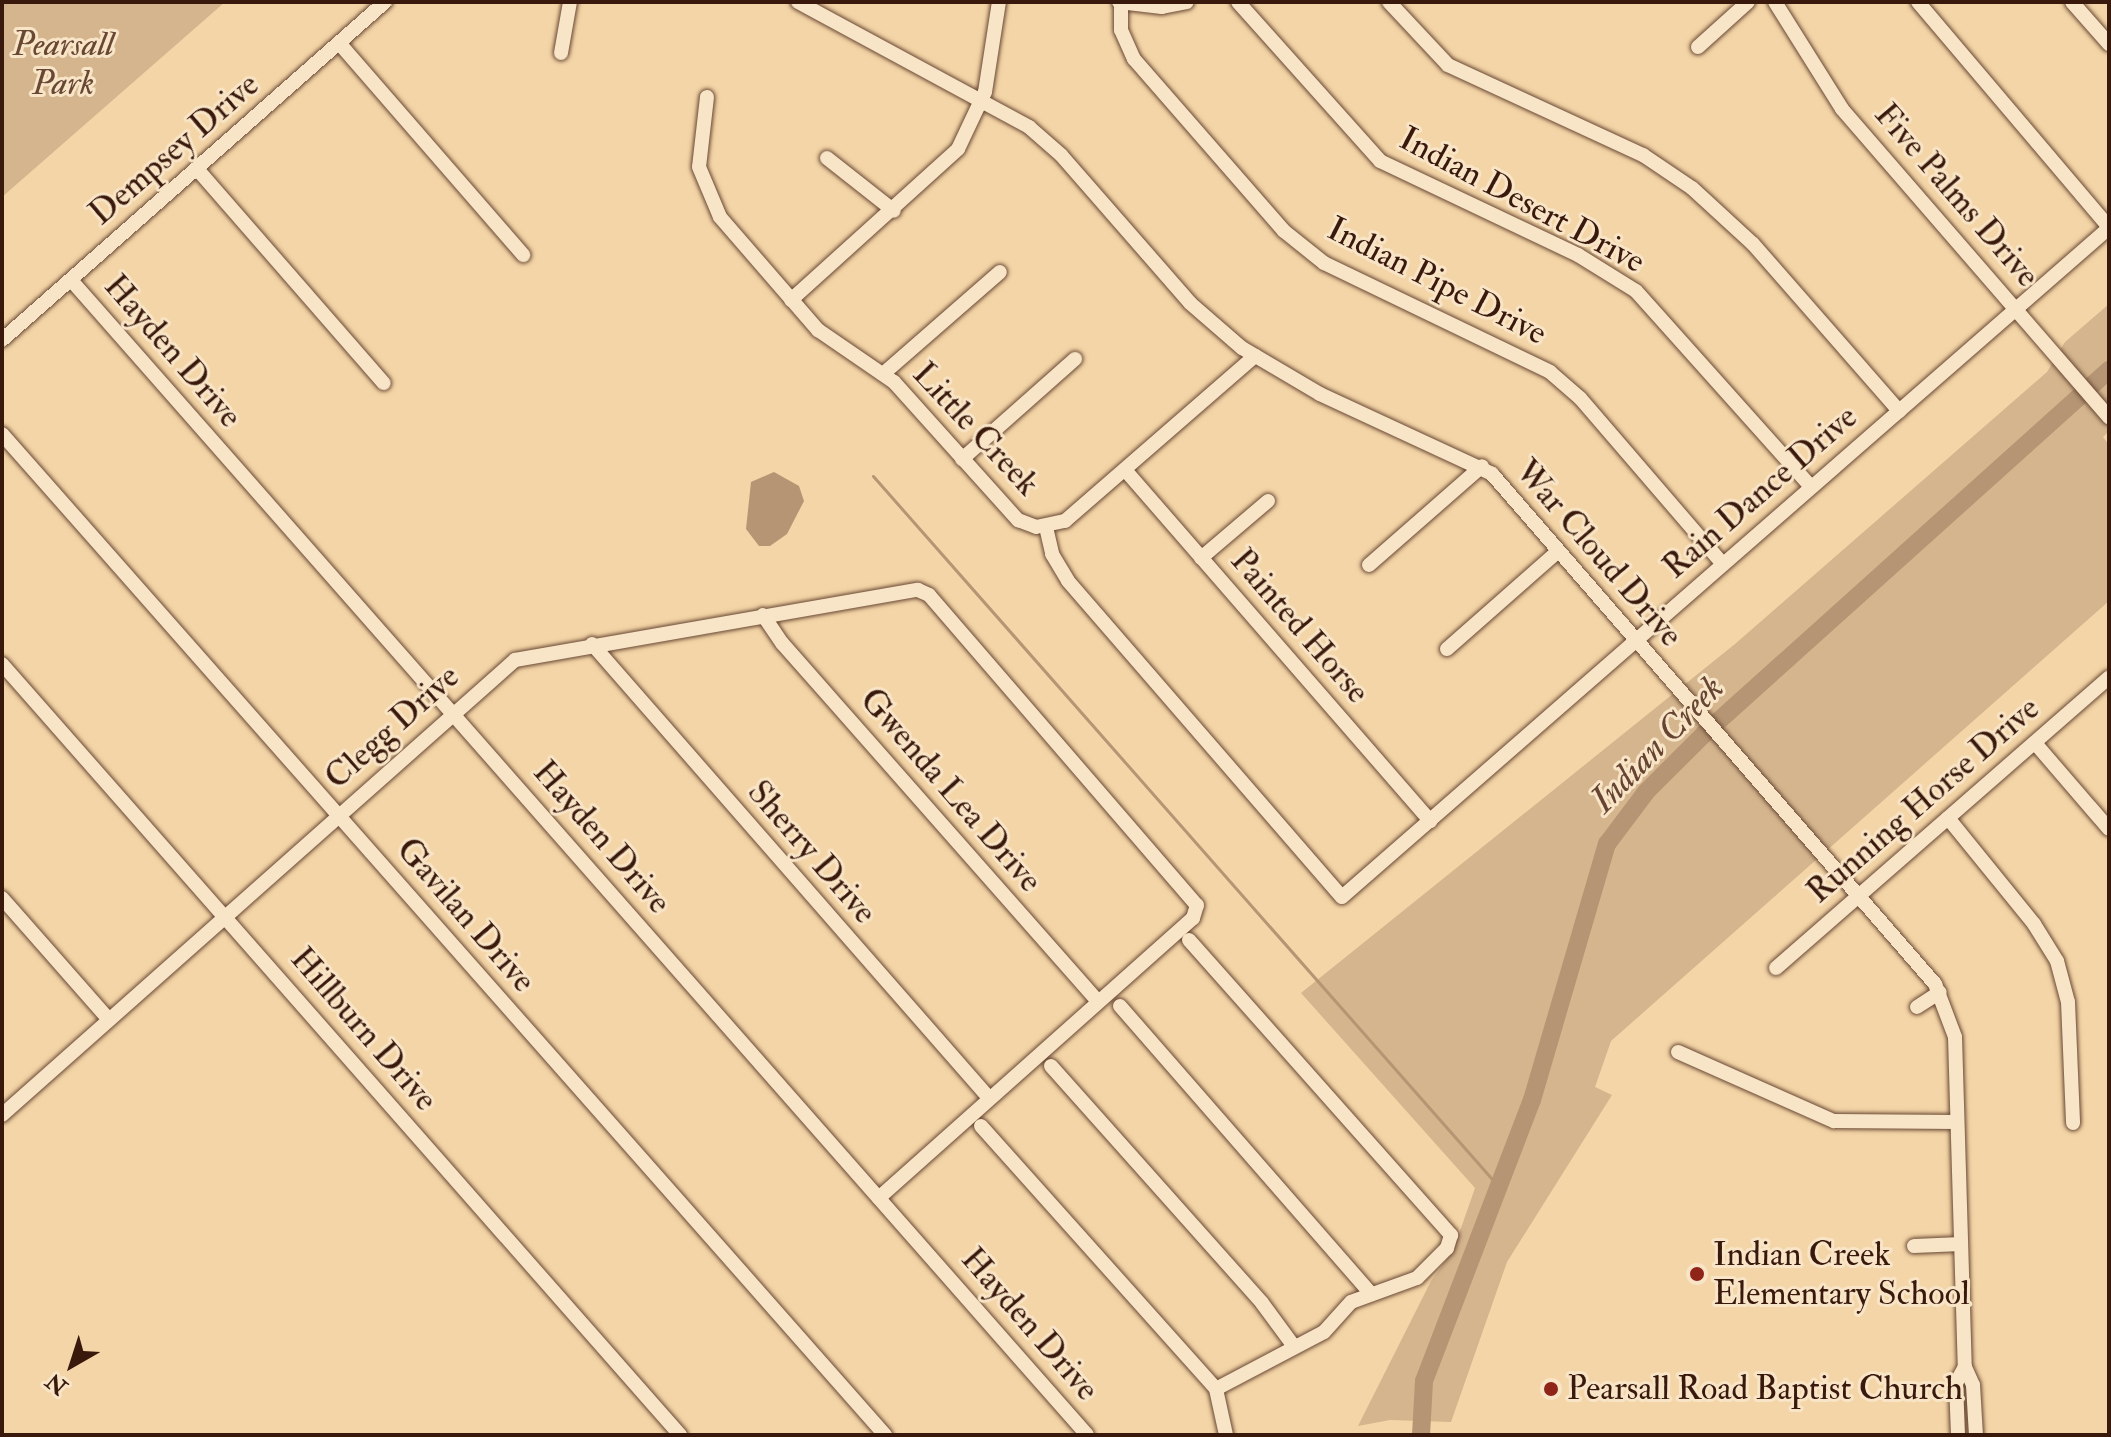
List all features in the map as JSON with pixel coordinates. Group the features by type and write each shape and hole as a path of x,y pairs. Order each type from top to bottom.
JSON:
{"street":[{"name":"Dempsey Drive","path":"2,340 385,2"},
{"path":"561,53 570,2"},
{"name":"War Cloud Drive","path":"798,2 1029,127 1061,155 1190,303 1255,356 1320,394 1482,466 1860,895 1940,992 1955,1037 1965,1367 1973,1385 1976,1435"},
{"path":"791,300 946,163 982,102 999,2"},
{"path":"1120,2 1162,7 1187,2"},
{"name":"Indian Pipe Drive","path":"1120,2 1121,30 1134,59 1284,231 1324,263 1550,372 1580,398 1722,563"},
{"name":"Indian Desert Drive","path":"1238,2 1380,161 1578,255 1636,291 1811,487"},
{"path":"1389,2 1448,65 1643,155 1692,188 1753,244 1899,411"},
{"path":"1698,47 1748,2"},
{"name":"Five Palms Drive","path":"1775,2 1842,109 2109,417"},
{"path":"1918,2 2109,227"},
{"path":"2072,2 2109,44"},
{"path":"339,43 523,255"},
{"name":"Little Creek","path":"707,97 699,156 709,198 791,300 831,340 883,374 1010,514 1027,524 1046,527 1052,554 1068,581 1342,897"},
{"path":"827,158 894,211"},
{"path":"197,169 384,383"},
{"name":"Rain Dance Drive","path":"1342,897 2109,227"},
{"path":"883,374 1000,272"},
{"name":"Hayden Drive","path":"71,280 1087,1435"},
{"path":"1046,527 1065,521 1255,356"},
{"path":"962,459 1075,359"},
{"name":"Gavilan Drive","path":"2,434 885,1435"},
{"path":"1369,565 1482,466"},
{"name":"Painted Horse","path":"1126,471 1430,821"},
{"path":"1201,558 1268,501"},
{"path":"1447,649 1558,551"},
{"name":"Clegg Drive","path":"2,1115 519,658 763,615 922,591 1197,905 1193,918 1098,1002"},
{"name":"Gwenda Lea Drive","path":"763,615 782,643 1098,1002"},
{"name":"Sherry Drive","path":"592,644 989,1098"},
{"name":"Hillburn Drive","path":"2,664 680,1435"},
{"name":"Running Horse Drive","path":"1776,968 2109,678"},
{"path":"2035,743 2109,829"},
{"path":"1948,818 2034,924 2057,961 2068,1002 2073,1123"},
{"path":"2,898 109,1020"},
{"path":"1189,940 1451,1235 1447,1248 1417,1278 1351,1302 1324,1332 1293,1345 1216,1389"},
{"path":"1917,1007 1940,992"},
{"path":"879,1198 1098,1002"},
{"path":"1120,1006 1371,1294"},
{"path":"1678,1052 1834,1121 1957,1122"},
{"path":"1051,1066 1262,1303 1293,1345"},
{"path":"981,1126 1216,1389 1226,1435"},
{"path":"1914,1246 1961,1244"},
{"name":"War Cloud Drive","path":"1958,1435 1956,1383 1965,1367"}],"green space":[{"name":"Pearsall Park","path":"2,2 225,2 2,197"},
{"path":"2109,304 2109,431 2103,437 2109,445 2109,601 1611,1041 1595,1087 1612,1095 1507,1262 1451,1422 1390,1420 1358,1426 1431,1281 1453,1251 1475,1188 1301,993 1735,644 2047,372 2065,342"}],"shaded area":[{"path":"774,472 799,486 804,501 787,534 770,546 759,546 746,529 751,482"}],"waterway":[{"name":"Indian Creek","path":"1421,1435 1424,1381 1532,1100 1607,844 1646,792 1704,734 2109,370"},
{"path":"873,476 1499,1187"}],"place":[{"name":"Indian Creek Elementary School","path":"1697,1274"},
{"name":"Pearsall Road Baptist Church","path":"1551,1389"}]}
